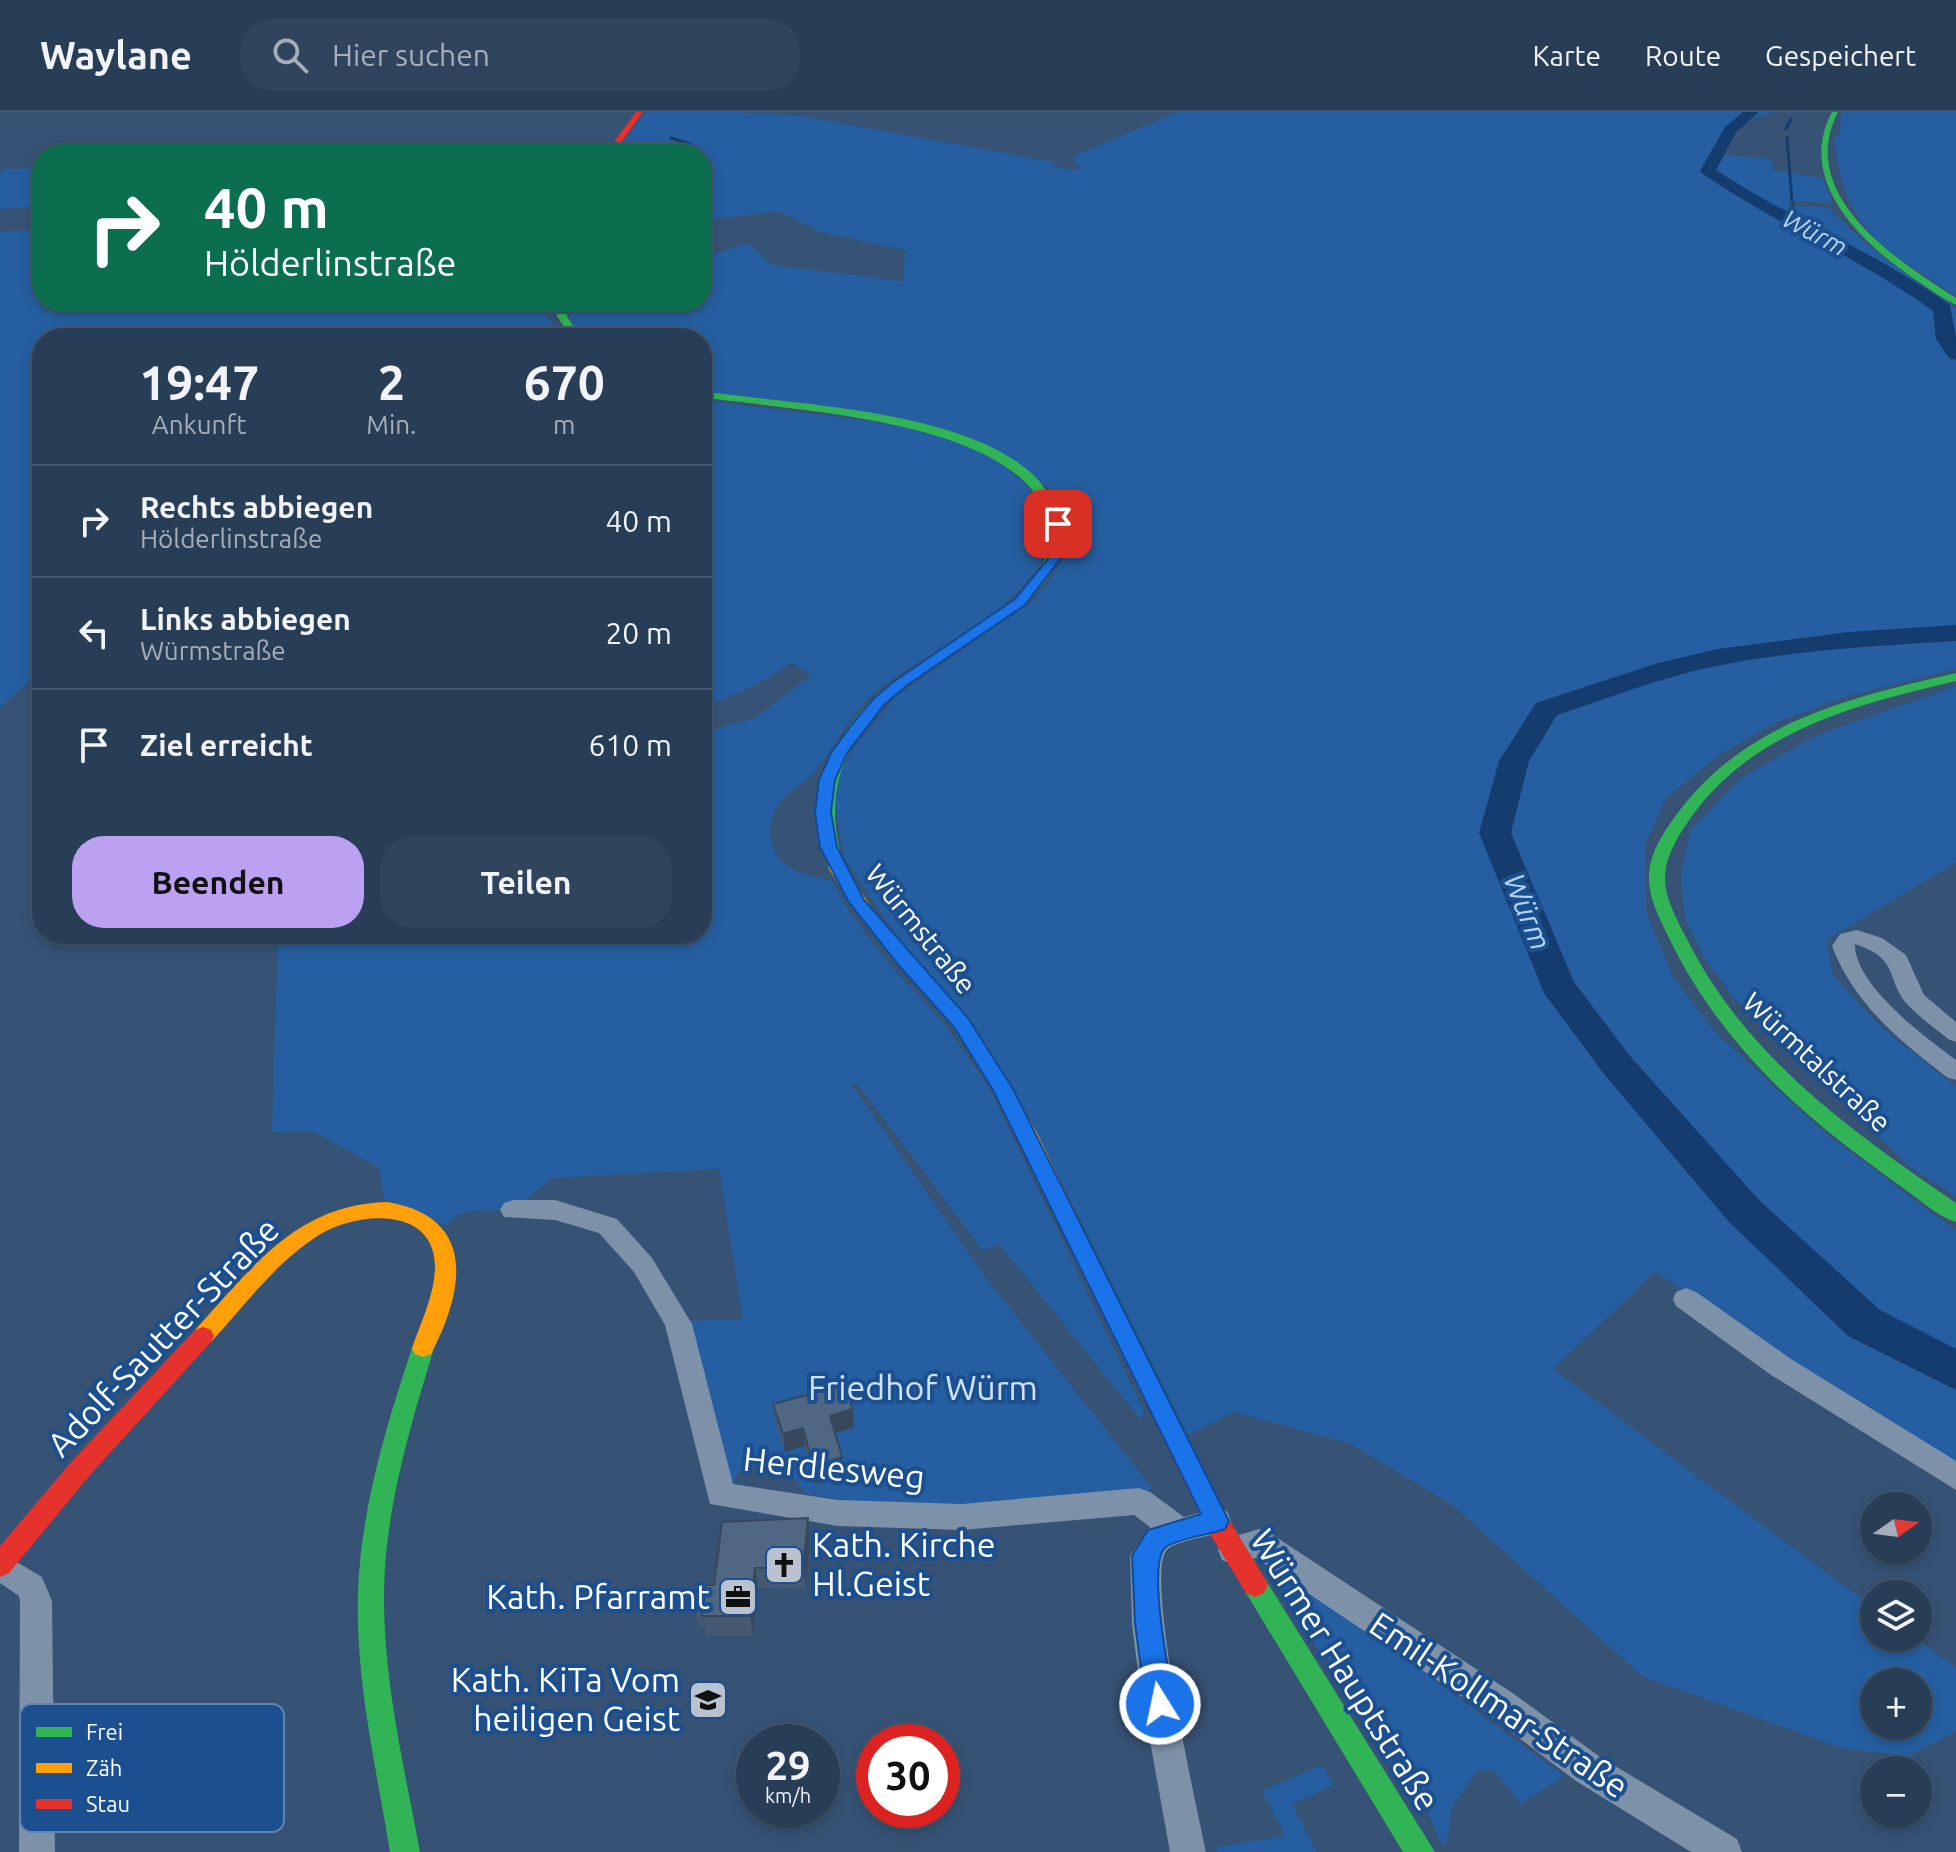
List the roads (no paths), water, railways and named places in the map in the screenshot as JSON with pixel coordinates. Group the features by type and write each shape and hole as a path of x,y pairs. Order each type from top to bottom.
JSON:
{"street":[{"path":"616,144 640,112"},
{"path":"1835,112 1825,140 1827,174 1833,192 1851,223 1893,260 1956,302"},
{"name":"Würmstraße","path":"712,395 888,421 946,435 1002,458 1040,489 1051,506 1058,524 1059,540 1054,559 1039,582 1020,602 990,625 923,667 890,692 868,714 839,753 827,780 823,812 828,847 856,901 907,964 961,1023 1003,1089 1216,1521"},
{"name":"Würmtalstraße","path":"1956,677 1849,705 1748,749 1711,779 1686,805 1663,851 1657,883 1669,924 1685,960 1697,981 1735,1029 1814,1105 1901,1177 1956,1214"},
{"path":"1956,1034 1915,999 1898,960 1874,943 1857,937 1848,939 1843,946 1858,981 1903,1029 1956,1072"},
{"name":"Herdlesweg","path":"513,1210 555,1210 608,1226 643,1265 678,1324 721,1495 838,1513 962,1517 1139,1501 1179,1531"},
{"name":"Adolf-Sautter-Straße","path":"0,1565 81,1468 281,1252 305,1233 333,1219 369,1211 407,1214 435,1228 445,1242 448,1260 391,1451 377,1532 371,1591 374,1649 405,1852"},
{"path":"1686,1299 1781,1367 1956,1477"},
{"path":"1188,1852 1155,1680 1145,1586 1145,1556 1157,1538 1216,1521"},
{"name":"Würmer Hauptstraße","path":"1216,1521 1420,1852"},
{"name":"Emil-Kollmar-Straße","path":"1233,1550 1259,1543 1502,1705 1588,1769 1724,1852"},
{"path":"0,1565 31,1587 36,1601 36,1704"},
{"path":"37,1832 37,1852"}],"waterway":[{"name":"Würm","path":"1752,112 1730,130 1708,171 1766,207 1886,271 1943,309 1945,333 1956,354"},
{"path":"1786,129 1791,119"},
{"path":"671,138 690,144"},
{"path":"1787,138 1792,201"},
{"path":"1784,216 1793,212 1793,205"},
{"name":"Würm","path":"1956,633 1848,640 1718,657 1668,669 1546,709 1514,761 1495,833 1557,985 1617,1065 1744,1211 1864,1323 1956,1371"}],"place":[{"name":"Kath. Kirche Hl.Geist","path":"784,1565"},
{"name":"Kath. Pfarramt","path":"738,1597"},
{"name":"Kath. KiTa Vom heiligen Geist","path":"708,1700"}],"park label":[{"name":"Friedhof Würm","path":"923,1388"}]}
